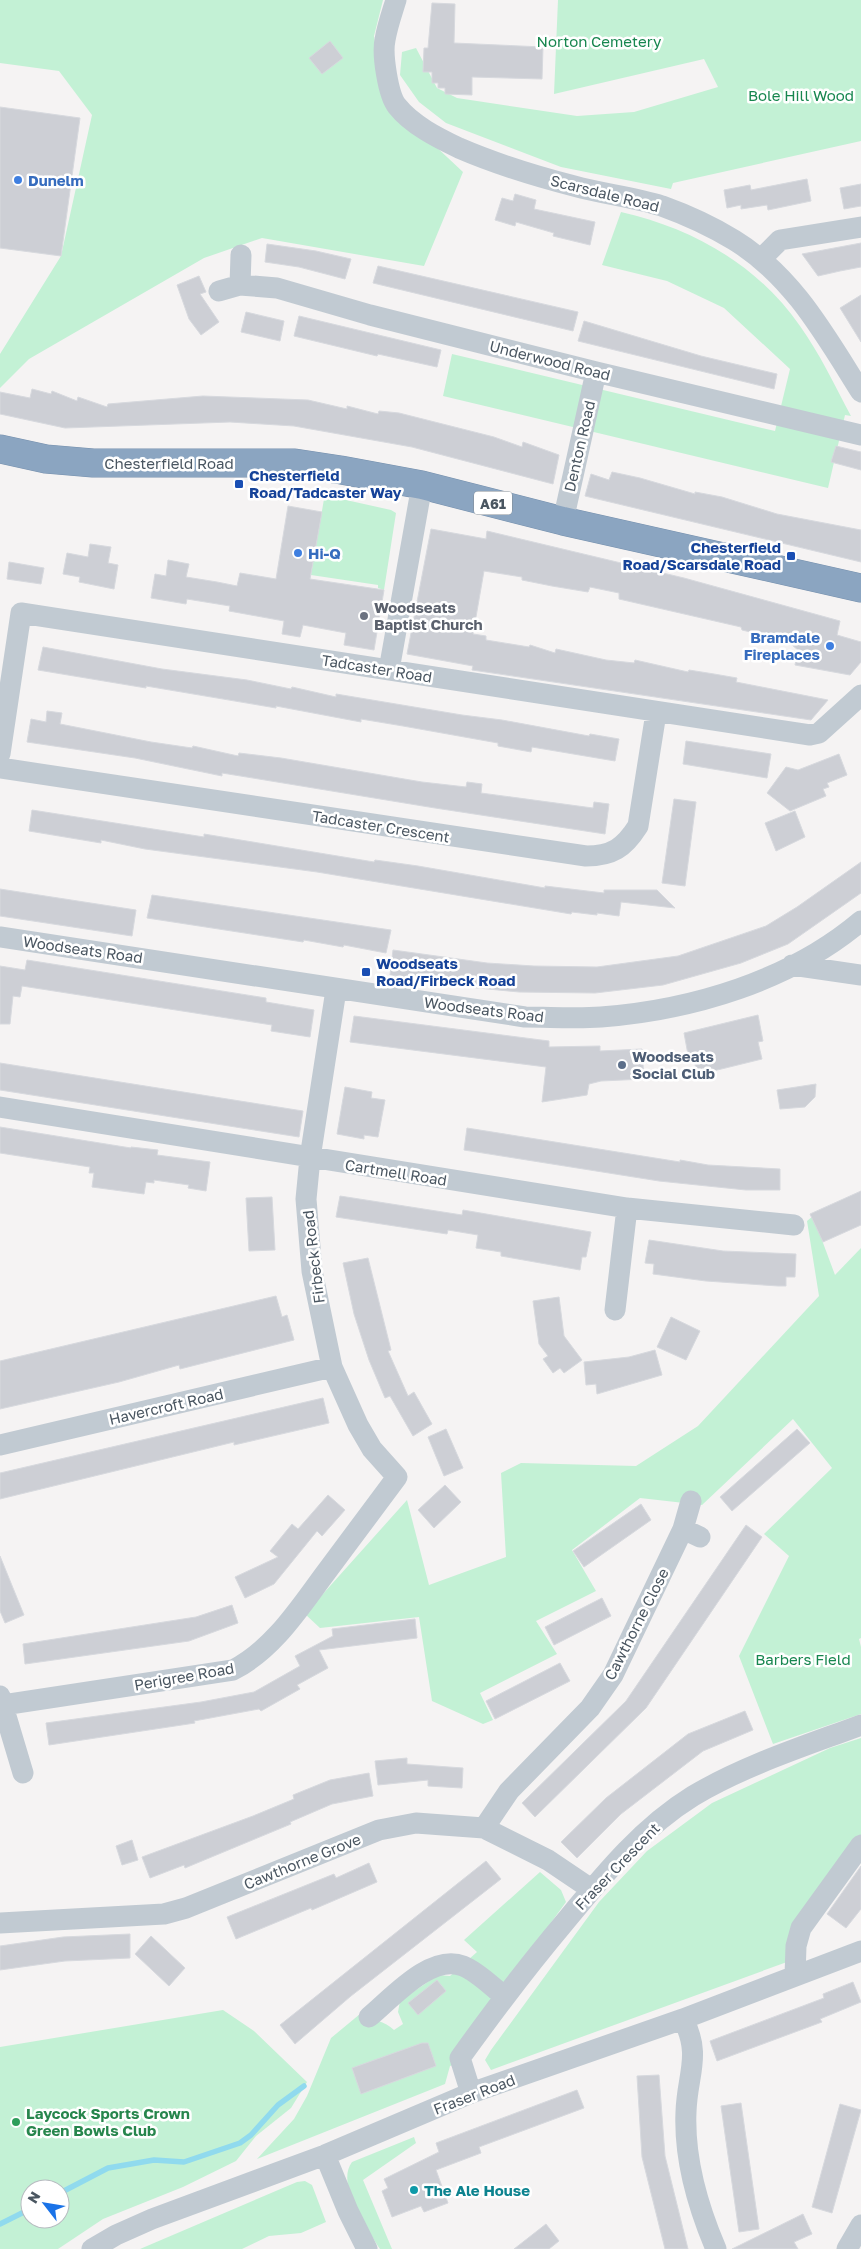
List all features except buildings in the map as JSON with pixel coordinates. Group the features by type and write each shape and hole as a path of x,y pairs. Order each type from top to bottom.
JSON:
{"highway":[{"name":"Chesterfield Road","path":"2,448 46,459 93,463 295,463 422,485 563,520 861,588"}],"street":[{"name":"Scarsdale Road","path":"396,0 384,42 389,86 396,106 436,138 492,162 575,187 620,195 662,206 721,233 761,259 797,294 861,392"},
{"path":"761,259 780,240 861,227"},
{"path":"240,285 241,255"},
{"name":"Underwood Road","path":"219,291 240,285 277,288 370,315 596,372 861,435"},
{"name":"Denton Road","path":"563,520 596,372"},
{"path":"389,670 422,485"},
{"name":"Tadcaster Road","path":"0,754 20,613 810,736 819,733 861,695"},
{"name":"Tadcaster Crescent","path":"0,768 586,856 603,856 618,848 631,837 638,826 656,713"},
{"name":"Woodseats Road","path":"0,937 232,971 336,990 525,1017 600,1017 671,1008 707,999 792,965 820,950 861,921"},
{"path":"792,965 861,975"},
{"name":"Firbeck Road","path":"336,990 310,1158 306,1199 308,1240 312,1271 332,1367 358,1425 372,1449 397,1477"},
{"name":"Cartmell Road","path":"0,1108 627,1208 794,1225"},
{"path":"615,1310 627,1208"},
{"name":"Havercroft Road","path":"0,1445 332,1367"},
{"name":"Perigree Road","path":"1,1701 234,1670 251,1660 266,1647 301,1606 397,1477"},
{"name":"Cawthorne Close","path":"484,1828 509,1791 590,1708 613,1675 692,1533 691,1501"},
{"path":"1,1701 23,1773"},
{"name":"Fraser Crescent","path":"471,2093 460,2058 504,1996 591,1889 654,1824 694,1796 742,1772 861,1725"},
{"name":"Cawthorne Grove","path":"0,1923 164,1914 186,1908 379,1830 416,1823 484,1828 548,1860 591,1889"},
{"path":"795,1976 796,1946 801,1928 861,1845"},
{"name":"Fraser Road","path":"92,2249 116,2235 152,2219 325,2155 471,2093 683,2019 861,1951"},
{"path":"369,2017 427,1970 438,1964 452,1964 469,1969 504,1996"},
{"path":"683,2019 693,2042 692,2070 686,2112 690,2163 698,2201 716,2249"},
{"path":"325,2155 348,2211 367,2249"},
{"path":"847,2249 861,2225"}],"green space":[{"path":"0,0 383,0 374,36 385,99 463,172 424,266 262,238 204,258 29,359 0,388 0,354 61,256 92,115 59,71 0,63"},
{"name":"Bole Hill Wood","path":"558,0 861,0 861,141 673,183 671,189 561,167 446,123 419,102 400,75 402,52 416,48 437,88 457,98 577,116 634,112 718,87 704,59 554,94"},
{"path":"621,212 673,228 721,252 744,267 764,285 783,304 800,326 821,359 851,416 845,415 828,488 443,396 452,354 775,431 790,369 724,308 667,281 602,265"},
{"path":"328,496 391,510 396,513 384,590 378,588 378,585 311,575 324,499"},
{"name":"Barbers Field","path":"813,1216 835,1275 861,1248 861,1638 859,1639 861,1647 861,1714 773,1744 739,1656 789,1556 764,1534 832,1468 793,1419 702,1505 640,1498 572,1550 596,1591 536,1621 557,1654 480,1693 493,1720 483,1724 432,1701 419,1617 320,1628 305,1614 407,1500 429,1585 506,1557 501,1473 521,1463 636,1466 698,1426 819,1296 807,1221"},
{"path":"861,1738 861,1837 787,1962 491,2070 485,2060 491,2050 599,1902 647,1851 712,1803 830,1748"},
{"path":"540,1872 561,1890 566,1902 462,2045 456,2064 450,2066 445,2084 257,2159 294,2119 307,2096 331,2038 360,2014 394,2030 403,2024 398,2012 400,2001 438,1975 450,1976 477,1952 464,1940"},
{"path":"223,2010 254,2031 307,2082 291,2108 256,2136 236,2161 183,2187 103,2219 58,2249 0,2249 0,2047"},
{"path":"414,2137 416,2143 363,2180 392,2249 380,2249 361,2218 350,2194 348,2171 352,2162"},
{"path":"305,2181 312,2185 326,2222 301,2233 269,2236 242,2249 140,2249 297,2182"}],"waterway":[{"path":"70,2188 108,2168 154,2160 184,2162 240,2143 251,2135 278,2105 304,2086"},
{"path":"0,2224 20,2214"}],"place":[{"name":"Dunelm","path":"18,180"},
{"name":"Chesterfield Road/Tadcaster Way","path":"239,484"},
{"name":"Hi-Q","path":"298,553"},
{"name":"Chesterfield Road/Scarsdale Road","path":"791,556"},
{"name":"Woodseats Baptist Church","path":"364,616"},
{"name":"Bramdale Fireplaces","path":"830,646"},
{"name":"Woodseats Road/Firbeck Road","path":"366,972"},
{"name":"Woodseats Social Club","path":"622,1065"},
{"name":"Laycock Sports Crown Green Bowls Club","path":"16,2122"},
{"name":"The Ale House","path":"414,2190"}],"park label":[{"name":"Norton Cemetery","path":"599,41"}]}
